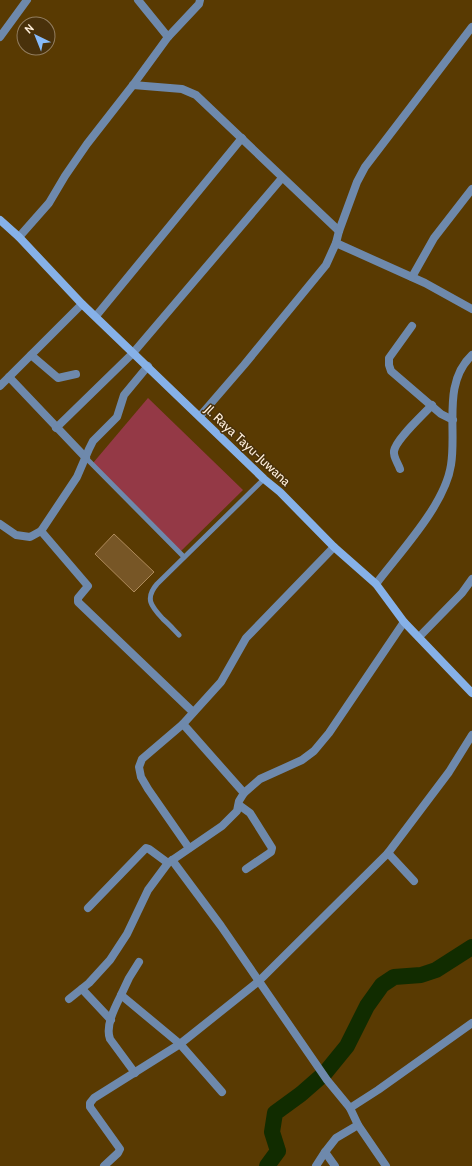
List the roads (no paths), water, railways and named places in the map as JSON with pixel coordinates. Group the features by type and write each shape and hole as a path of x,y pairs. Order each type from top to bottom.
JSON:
{"main road":[{"name":"Jl. Raya Tayu-Juwana","path":"0,220 19,237 82,304 264,479 280,492 334,546 376,584 404,622 472,694"}],"street":[{"path":"0,37 27,0"},
{"path":"138,0 168,37"},
{"path":"19,237 49,203 87,144 168,37 199,4 200,0"},
{"path":"200,416 326,265 336,243 357,182 365,167 472,27"},
{"path":"133,85 189,91 202,100 339,231"},
{"path":"96,316 242,138"},
{"path":"56,428 133,352 282,178"},
{"path":"412,277 434,238 472,189"},
{"path":"336,243 425,283 472,309"},
{"path":"0,386 82,304"},
{"path":"412,326 389,358 391,371 441,414 453,420"},
{"path":"31,355 58,378 76,374"},
{"path":"376,584 414,536 440,497 451,466 456,381 462,366 472,355"},
{"path":"0,524 16,535 30,537 41,531 77,477 86,458 88,449 93,441 117,417 124,395 148,366"},
{"path":"9,377 86,458"},
{"path":"400,469 394,453 398,443 432,405"},
{"path":"41,531 88,586 78,598 78,602 193,712"},
{"path":"189,848 148,789 141,777 139,764 142,758 183,724 221,682 246,638 334,546"},
{"path":"419,637 462,593 472,579"},
{"path":"69,1000 100,972 117,949 127,934 148,890 170,862 222,826 237,811 244,793 260,779 302,760 314,751 329,733 404,622"},
{"path":"183,724 244,793"},
{"path":"104,1166 118,1153 120,1149 90,1107 90,1103 97,1096 180,1044 258,981 388,853 449,772 472,734"},
{"path":"239,805 250,813 272,848 270,852 246,869"},
{"path":"88,908 146,848 170,862 209,910 318,1068 350,1108 358,1125 386,1166"},
{"path":"388,853 414,881"},
{"path":"135,1073 110,1039 109,1030 111,1020 121,995 139,962"},
{"path":"82,989 111,1020"},
{"path":"121,995 180,1044 222,1092"},
{"path":"350,1108 378,1090 472,1023"},
{"path":"316,1166 336,1138 358,1125"},
{"path":"325,1152 335,1166"}],"lane":[{"path":"86,458 184,557"},
{"path":"179,635 151,604 150,597 153,588 264,479"}],"waterway":[{"path":"267,1166 278,1151 272,1132 275,1113 301,1094 325,1073 347,1046 367,1006 382,985 394,977 421,975 436,970 472,947"}]}
